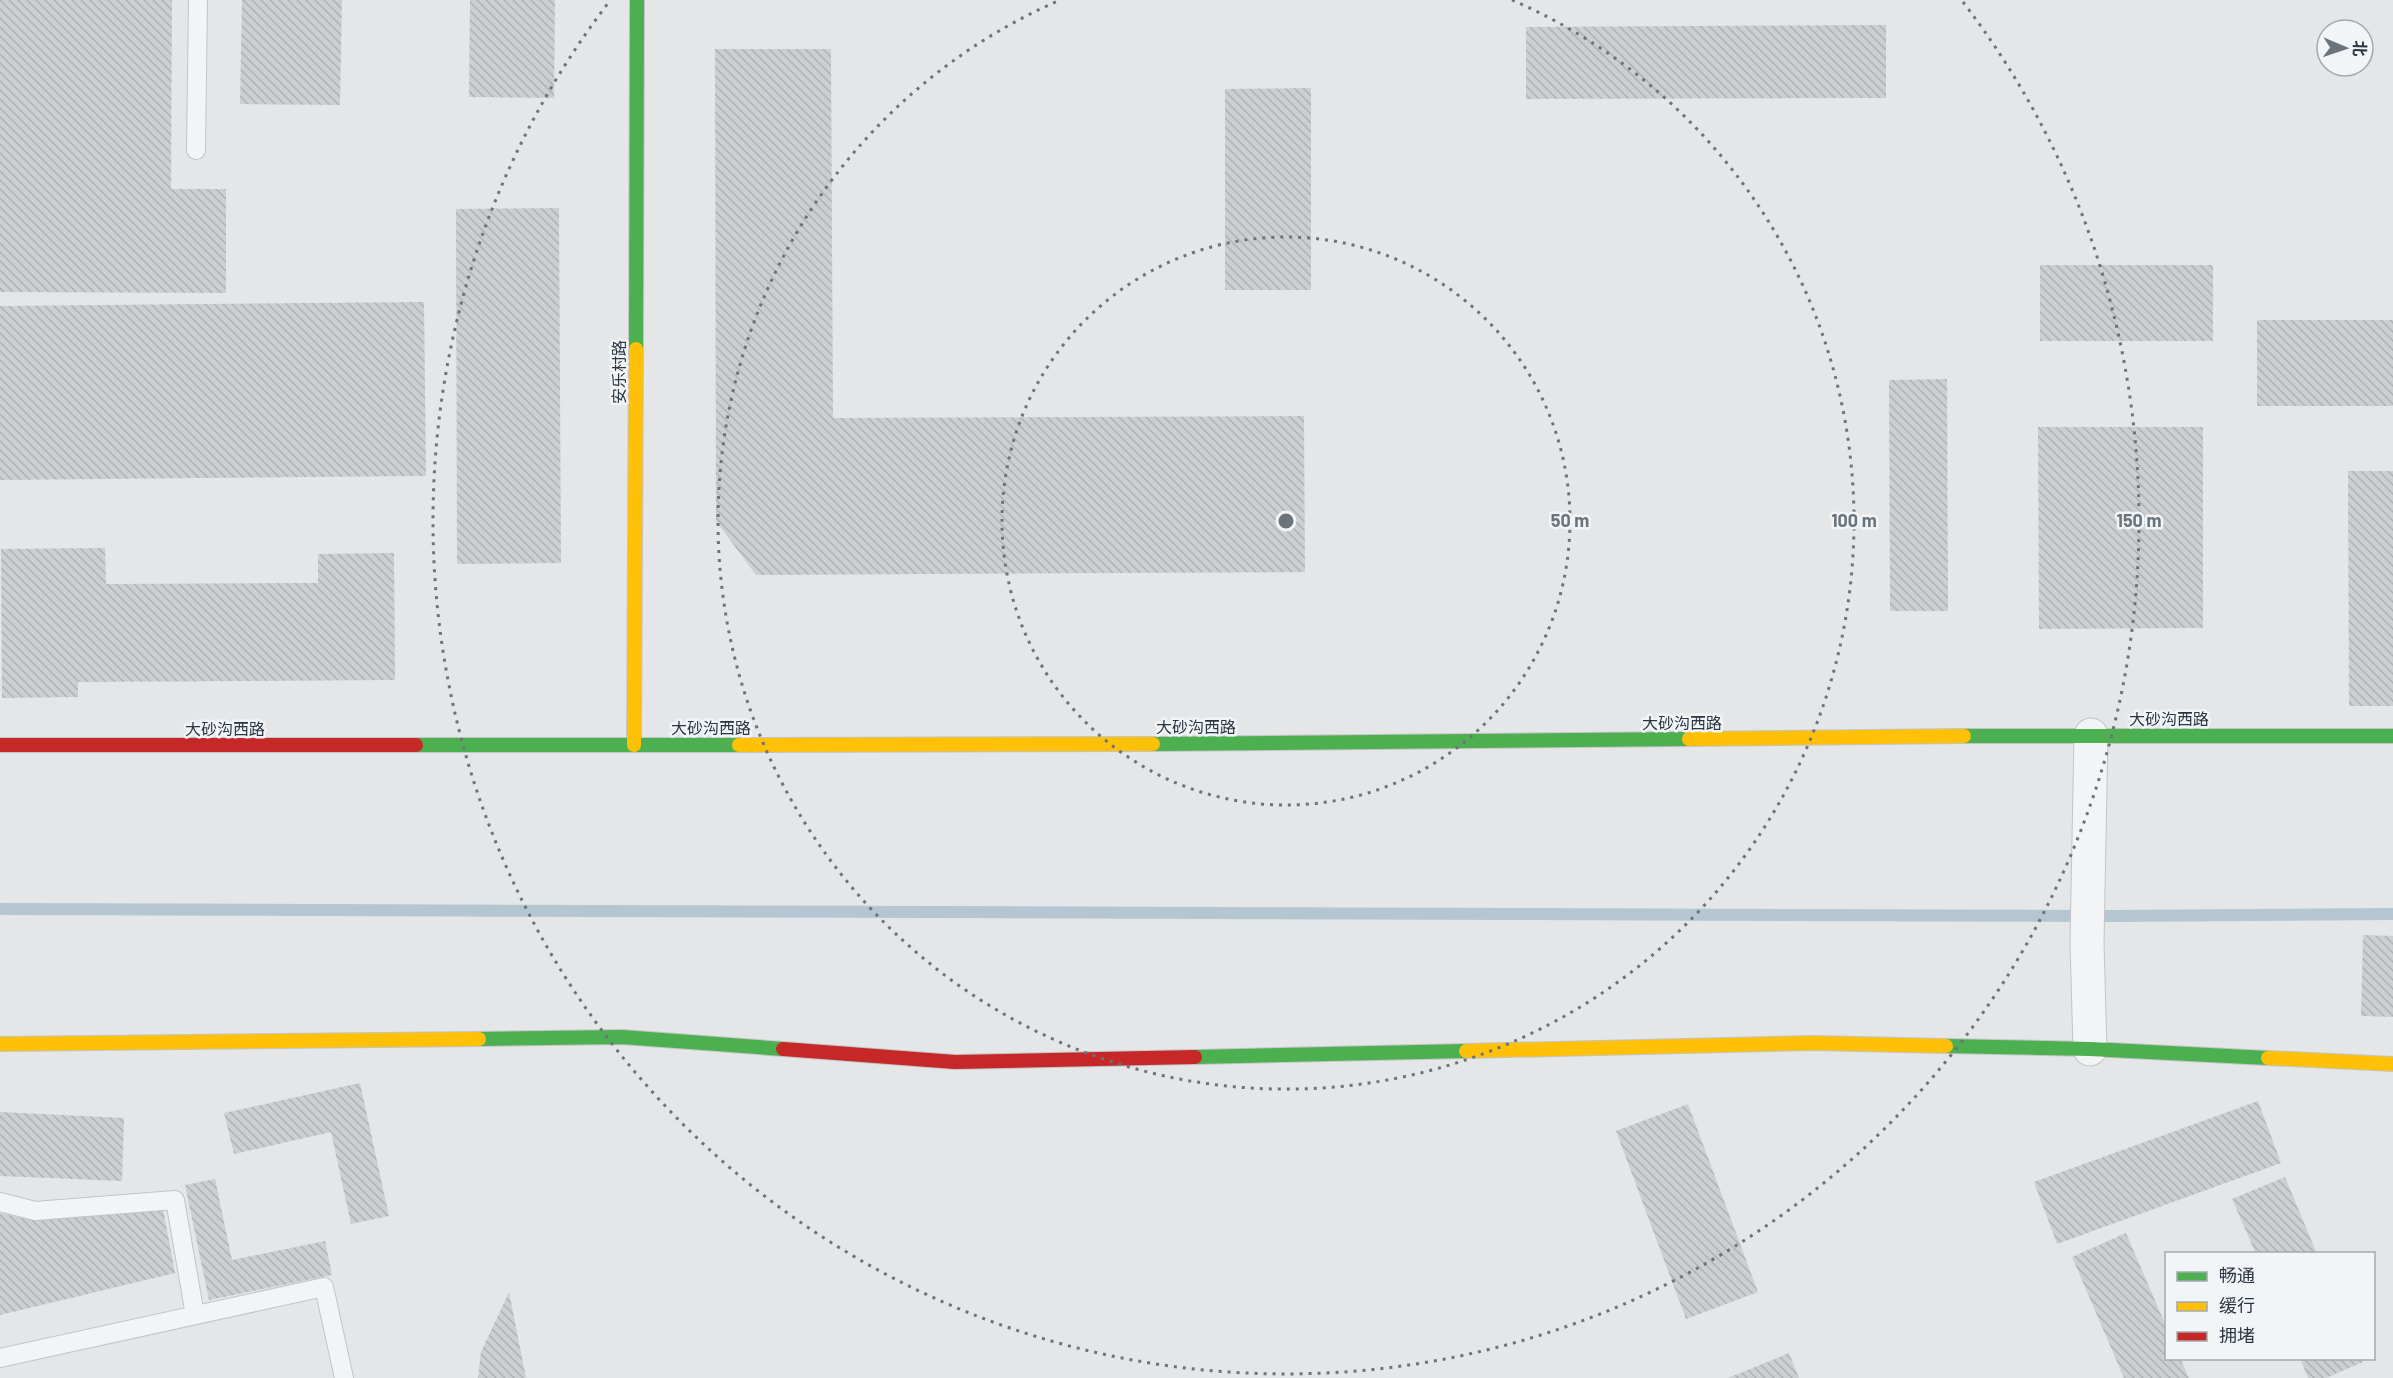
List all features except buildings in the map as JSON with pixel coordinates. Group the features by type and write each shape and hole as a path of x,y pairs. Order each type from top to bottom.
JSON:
{"street":[{"name":"安乐村路","path":"634,745 637,0"},
{"name":"大砂沟西路","path":"0,745 1051,745 2091,735 2393,736"},
{"path":"2090,1049 2087,943 2091,735"},
{"path":"0,1044 622,1037 955,1062 1813,1043 2090,1049 2393,1064"}],"lane":[{"path":"196,150 198,0"},
{"path":"0,1202 35,1211 175,1200 195,1315"},
{"path":"0,1358 324,1287 344,1378"}],"waterway":[{"path":"0,909 2112,916 2393,914"}],"traffic: fast":[{"path":"636,349 637,0"},
{"path":"1964,736 2393,736"},
{"path":"1153,744 1689,739"},
{"path":"416,745 739,745"},
{"path":"479,1039 622,1037 783,1049"},
{"path":"1946,1046 2090,1049 2268,1058"},
{"path":"1195,1057 1466,1051"}],"traffic: slow":[{"path":"634,745 636,349"},
{"path":"1689,739 1964,736"},
{"path":"739,745 1153,744"},
{"path":"0,1044 479,1039"},
{"path":"1466,1051 1813,1043 1946,1046"},
{"path":"2268,1058 2393,1064"}],"traffic: jam":[{"path":"0,745 416,745"},
{"path":"783,1049 955,1062 1195,1057"}]}
